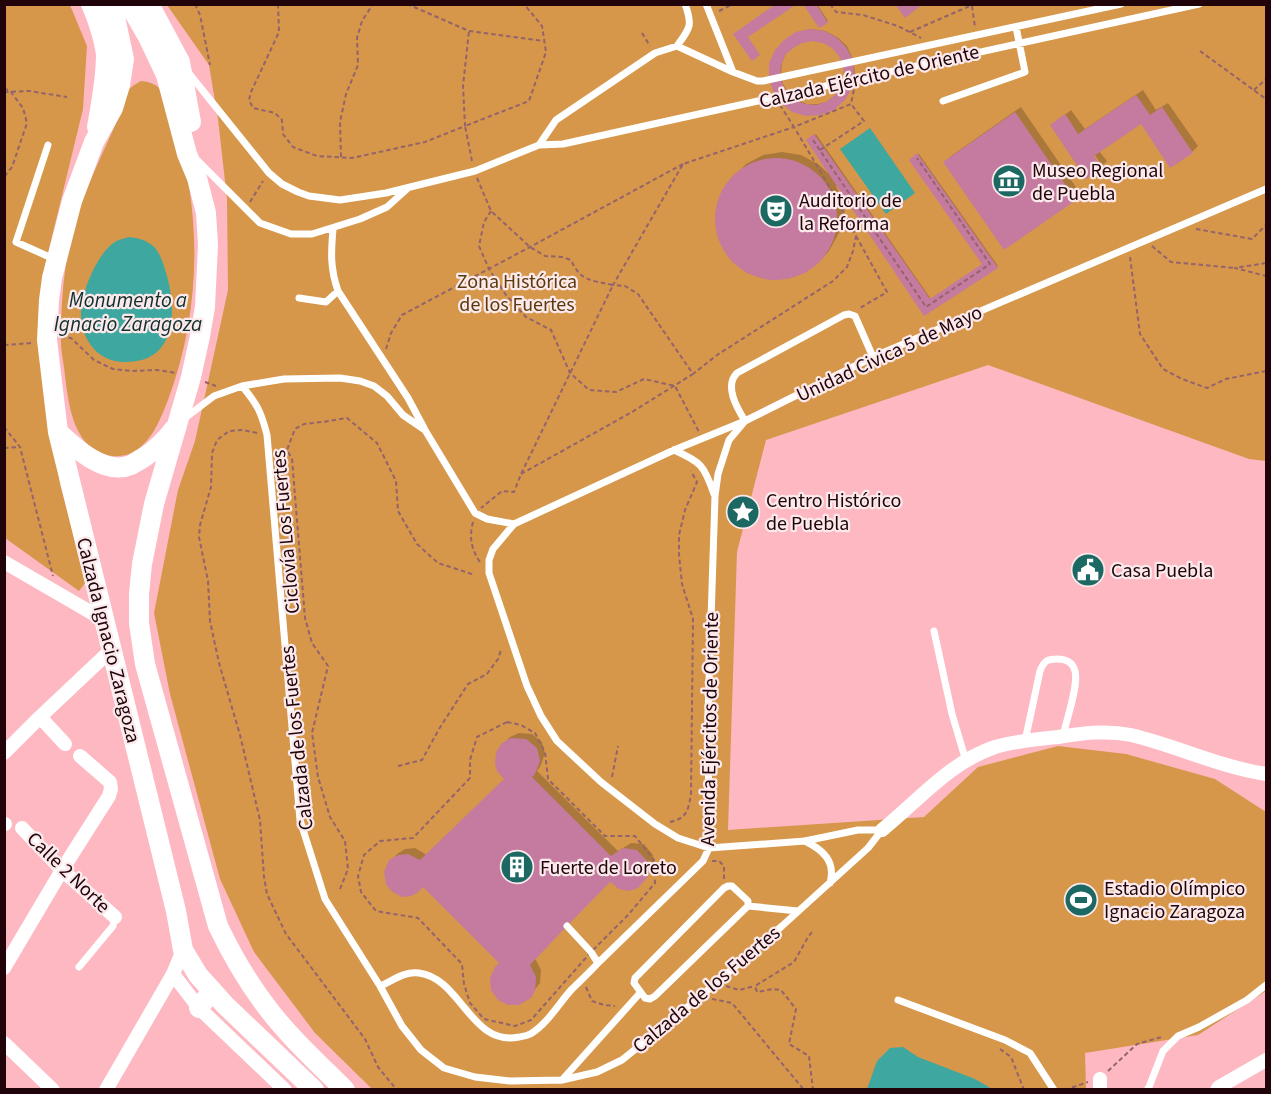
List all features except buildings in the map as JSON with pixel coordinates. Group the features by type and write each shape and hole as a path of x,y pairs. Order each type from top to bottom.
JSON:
{"main road":[{"name":"Calzada Ignacio Zaragoza","path":"91,4 97,16 106,54 94,142"},
{"name":"Calzada Ignacio Zaragoza","path":"109,4 115,17 124,59 120,85 113,108 94,142 72,201 49,300 47,340 58,432 176,911 183,950 198,975 225,1005 314,1089"},
{"name":"Calzada Ignacio Zaragoza","path":"129,4 148,37 173,68"},
{"name":"Calzada Ignacio Zaragoza","path":"149,4 173,68 206,213 208,245 205,307 191,378 157,495 142,564 139,623 145,664 218,926 233,957 263,1003 301,1046 345,1089"},
{"path":"58,432 78,450 113,468 130,466 149,454 164,441 178,423"},
{"path":"199,1008 212,990"}],"street":[{"path":"4,562 104,620"},
{"path":"4,753 111,650"},
{"path":"40,717 65,744"},
{"name":"Calzada de los Fuertes","path":"882,830 906,811 929,788 966,761 996,747 1025,741 1094,732 1130,735 1244,771 1266,774"},
{"path":"6,963 109,796 110,782 80,756"},
{"name":"Calle 2 Norte","path":"22,828 62,870 116,917"},
{"path":"106,1089 173,974 183,950"},
{"path":"173,974 199,1008 285,1089"},
{"path":"4,1043 53,1089"},
{"path":"1217,1089 1266,1060"}],"lane":[{"path":"539,145 555,120 655,53 677,46 689,29 690,18 686,4"},
{"path":"706,4 733,72"},
{"path":"677,46 733,72 763,81 1120,4"},
{"name":"Calzada Ejército de Oriente","path":"173,68 269,173 282,184 309,196 340,200 386,194 475,171 539,145 563,144 856,80 918,64 1199,4"},
{"path":"943,101 1024,72 1016,27"},
{"path":"914,50 918,64"},
{"path":"48,145 16,242 57,260"},
{"path":"194,164 260,223 291,234 312,234 360,219 387,207 407,188"},
{"name":"Unidad Civica 5 de Mayo","path":"489,573 489,560 493,549 514,524 674,450 745,421 873,357 1266,189"},
{"path":"333,229 331,261 338,291 408,398 476,513 487,519 514,524"},
{"path":"300,298 326,303 338,291"},
{"path":"745,421 735,404 731,382 733,377 844,315 855,316 873,357"},
{"path":"178,423 214,396 242,386 284,379 340,378 360,381 381,390 403,415 425,430"},
{"name":"Calzada de los Fuertes","path":"242,386 255,402 267,435 300,820 325,899 380,986 402,1026 421,1050 444,1068 475,1077 510,1081 562,1080 597,1072 622,1059 701,996 830,883 868,848 882,830"},
{"name":"Avenida Ejércitos de Oriente","path":"380,986 403,974 419,973 434,978 449,990 483,1029 492,1034 505,1038 531,1035 573,988 703,861 709,848 708,713 715,496 718,474 729,440 745,421"},
{"name":"Avenida Ejércitos de Oriente","path":"674,450 694,459 701,465 715,496"},
{"path":"489,573 527,686 541,716 557,741 601,782 654,824 678,838 709,848 805,841 858,830 882,830"},
{"path":"934,631 952,714 966,761"},
{"path":"1025,741 1040,671 1044,662 1049,659 1062,659 1070,662 1075,670 1076,684 1063,736"},
{"path":"805,841 821,850 828,859 832,875 830,883"},
{"path":"748,906 748,901 732,886 724,888 635,978 634,983 640,993 645,998 650,999 655,996 748,906 798,911"},
{"path":"79,967 113,926 116,917"},
{"path":"567,926 598,963"},
{"path":"1146,1089 1149,1087 1163,1051 1178,1036 1238,1005 1266,985"},
{"path":"562,1080 640,993"},
{"path":"898,1000 1005,1040 1030,1053 1054,1089"}],"path":[{"path":"195,4 200,15 210,65"},
{"path":"278,4 279,32 249,100 253,108 275,113 282,120 283,134 293,147 317,156 352,158 425,142 529,101 546,52 542,26 525,4"},
{"path":"341,157 340,122 346,94 358,65 357,38 362,21 373,4"},
{"path":"407,4 469,31 544,41"},
{"path":"711,15 733,4"},
{"path":"830,4 836,12 864,15 898,26 924,39 928,46"},
{"path":"910,33 972,5 974,21"},
{"path":"469,31 462,86 465,126 475,171 491,211 530,247 545,256 571,260 575,271 584,278 625,286 638,294 693,374"},
{"path":"642,33 655,53"},
{"path":"1200,51 1266,99"},
{"path":"1254,90 1266,79"},
{"path":"820,150 864,121 851,104 856,80"},
{"path":"4,90 67,97"},
{"path":"4,177 12,168 27,123 23,108 11,92"},
{"path":"775,98 839,203 887,292 849,314"},
{"path":"382,359 391,333 402,315 683,164 794,127 851,104"},
{"path":"813,140 926,307 990,264 917,158"},
{"path":"489,573 474,553 470,532 476,513 502,491 514,492 613,285 683,164"},
{"path":"245,209 269,173"},
{"path":"839,203 850,196"},
{"path":"491,211 484,222 479,246 489,269 506,295 526,317 551,330 570,373 589,390 616,392 644,379 675,386 702,438"},
{"path":"1181,226 1252,239 1266,225"},
{"path":"521,474 675,386 717,355 833,281 847,267 853,252 855,236"},
{"path":"1145,241 1171,262 1235,267 1266,276"},
{"path":"1129,248 1140,333 1163,369 1207,388 1226,379 1266,371"},
{"path":"1235,267 1266,263"},
{"path":"4,345 27,344 60,337 71,338 94,360 113,369 157,370 178,374 218,386 214,396"},
{"name":"Ciclovía Los Fuertes","path":"340,888 348,869 345,841 330,817 318,777 312,733 328,666 312,643 305,618 292,459 287,450 295,429 304,424 347,418 377,443 396,481 398,511 417,544 438,562 475,574"},
{"path":"4,428 20,447 57,593"},
{"path":"267,435 243,430 230,431 217,440 212,453 211,487 200,525 199,537 208,581 210,621 260,820 267,894 286,934 365,1039 378,1066 397,1089"},
{"path":"4,448 20,447"},
{"path":"669,822 679,820 688,811 691,794 693,619 682,584 679,555 679,535 685,510 697,483 690,469"},
{"path":"398,766 422,760 468,684 487,674 498,659 501,650"},
{"path":"507,722 521,725 535,733 545,752 548,779 605,836 635,836 654,860 655,883 628,915 589,950 531,1020 514,1026 484,1019 470,1003 464,984 462,964 418,918 376,911 361,892 358,876 364,855 380,841 413,838 470,778 470,760 477,737 507,722"},
{"path":"612,777 618,746"},
{"path":"719,861 724,866 724,888"},
{"path":"716,982 739,990 755,986 794,962 812,932"},
{"path":"585,978 592,1001 604,1005 627,1007"},
{"path":"755,986 757,992 781,990 796,1009 789,1044 809,1056 813,1089"},
{"path":"701,996 732,1003 804,1089"},
{"path":"1065,1089 1100,1084"}],"green space":[{"path":"5,5 70,5 87,46 83,109 42,278 42,368 60,484 86,582 79,591 5,538"},
{"name":"Zona Histórica de los Fuertes","path":"167,5 1266,5 1266,461 1249,459 988,365 766,440 737,552 728,830 924,817 978,767 1058,746 1126,754 1215,779 1266,812 1266,991 1198,1035 1085,1053 1086,1089 372,1089 315,1033 254,952 220,879 170,694 154,613 178,490 195,441 228,290 227,199 209,65"},
{"path":"141,81 156,86 165,95 183,158 194,227 192,297 179,367 158,424 137,450 129,454 112,456 96,451 87,444 77,429 71,412 61,345 63,291 69,247 80,207 120,115 127,92"}],"water":[{"path":"870,128 915,193 886,214 840,149"},
{"name":"Monumento a Ignacio Zaragoza","path":"129,237 148,243 154,247 160,257 170,290 172,319 163,345 154,354 142,360 125,362 105,358 93,348 82,326 81,314 87,286 100,257 114,243"},
{"path":"903,1047 918,1057 975,1079 992,1089 867,1089 877,1061 890,1048"}],"place":[{"name":"Museo Regional de Puebla","path":"1009,181"},
{"name":"Auditorio de la Reforma","path":"776,211"},
{"name":"Centro Histórico de Puebla","path":"743,512"},
{"name":"Casa Puebla","path":"1088,570"},
{"name":"Fuerte de Loreto","path":"517,867"},
{"name":"Estadio Olímpico Ignacio Zaragoza","path":"1081,900"}]}
